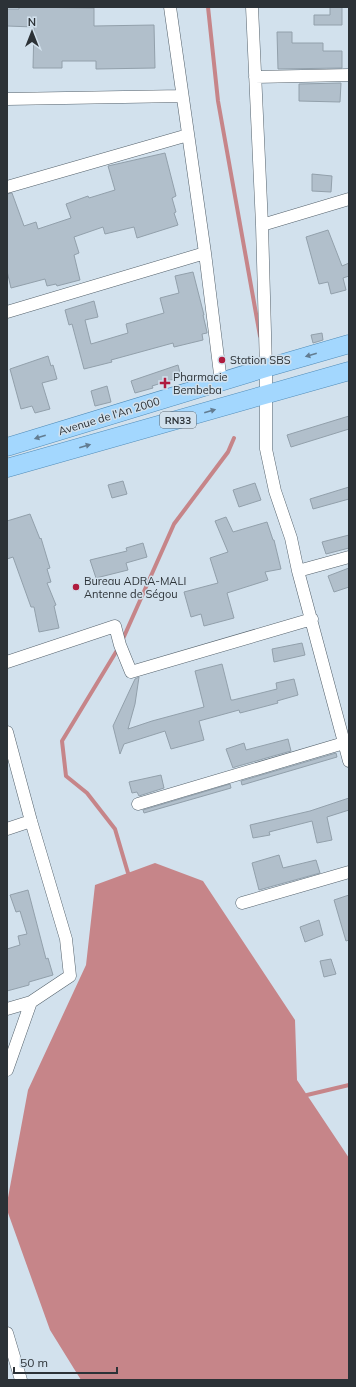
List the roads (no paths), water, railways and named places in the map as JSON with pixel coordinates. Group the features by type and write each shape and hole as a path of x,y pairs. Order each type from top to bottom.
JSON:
{"main road":[{"name":"Avenue de l'An 2000","path":"7,447 349,344"},
{"name":"Avenue de l'An 2000","path":"7,468 349,371"}],"street":[{"path":"170,7 205,253 221,382"},
{"path":"252,7 262,225 266,368 266,449 275,491 291,538 298,571 349,761"},
{"path":"255,77 349,75"},
{"path":"7,99 182,96"},
{"path":"7,186 188,135"},
{"path":"262,225 349,199"},
{"path":"7,312 205,253"},
{"path":"298,571 349,557"},
{"path":"7,662 115,626 131,672 312,619"},
{"path":"7,732 31,822 66,939 70,976 31,1002 7,1008"},
{"path":"138,804 344,743"},
{"path":"7,829 31,822"},
{"path":"242,903 349,872"},
{"path":"7,1070 31,1002"},
{"path":"7,1333 21,1380"}],"waterway":[{"path":"208,7 218,101 260,336"},
{"path":"122,641 174,524 228,452 234,438"},
{"path":"119,647 62,741 66,776 87,793 115,829 128,873"},
{"path":"307,1095 349,1085"}],"place":[{"name":"Station SBS","path":"222,360"},
{"name":"Pharmacie Bembeba","path":"165,383"},
{"name":"Bureau ADRA-MALI Antenne de Ségou","path":"76,587"}]}
